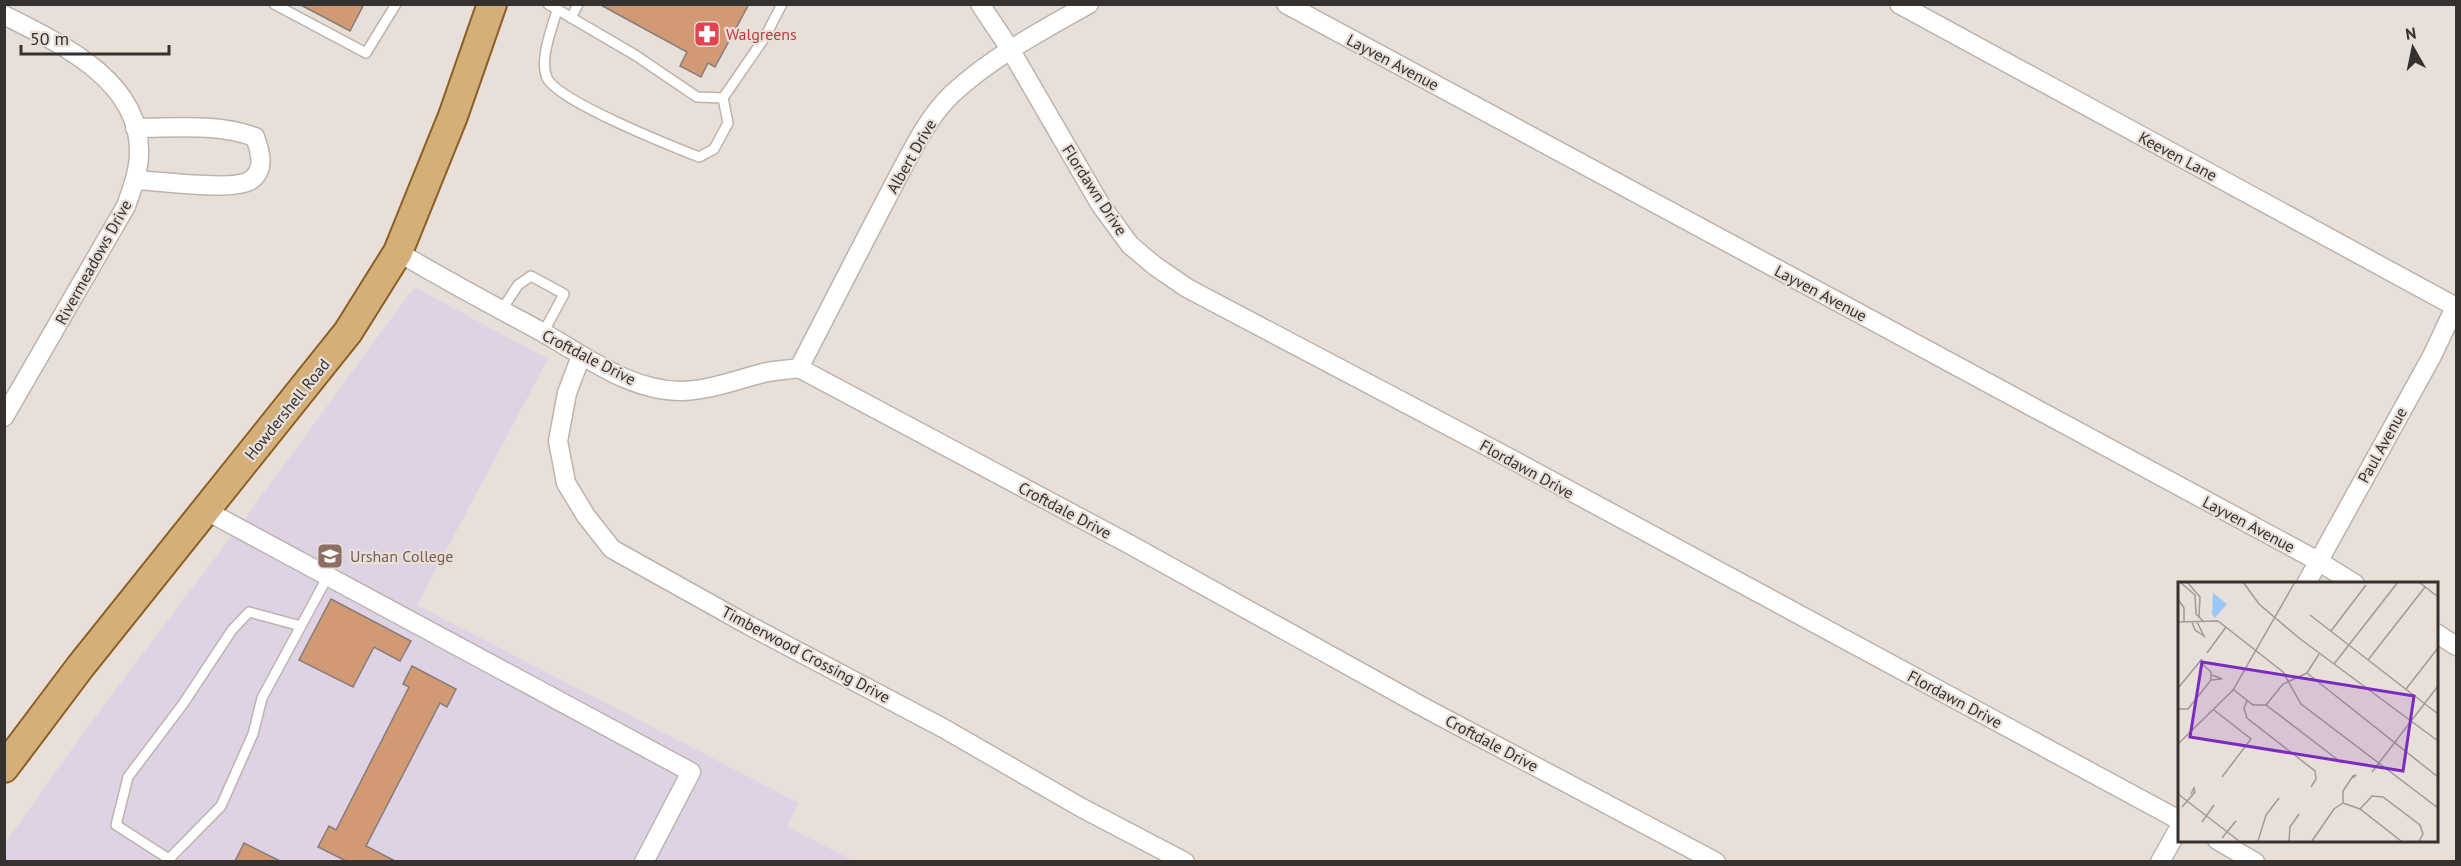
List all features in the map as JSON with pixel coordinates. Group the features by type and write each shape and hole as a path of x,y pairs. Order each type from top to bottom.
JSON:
{"main road":[{"name":"Howdershell Road","path":"4,768 80,667 348,332 398,252 453,116 484,16"}],"street":[{"name":"Flordawn Drive","path":"980,4 1010,49 1100,204 1130,244 1155,266 1187,288 1494,450 2178,819"},
{"name":"Albert Drive","path":"800,368 884,203 930,120 950,96 1010,49 1089,4"},
{"name":"Layven Avenue","path":"1286,4 2318,561 2352,582"},
{"name":"Keeven Lane","path":"1899,4 2456,306"},
{"name":"Rivermeadows Drive","path":"4,15 78,57 114,87 127,106 140,152 136,180 126,206 4,417"},
{"path":"135,128 217,127 236,130 255,137 261,153 259,169 250,180 233,185 136,180"},
{"name":"Croftdale Drive","path":"398,252 459,289 543,333 581,357 621,376 654,388 683,391 720,385 767,372 800,368 1129,544 1425,708 1716,861"},
{"name":"Paul Avenue","path":"2307,582 2426,367 2456,306"},
{"name":"Timberwood Crossing Drive","path":"581,357 567,393 558,441 566,483 586,516 612,549 750,626 943,728 1082,808 1185,861"},
{"path":"206,510 691,772 644,861"},
{"path":"2437,634 2457,646"},
{"path":"2160,861 2178,830"},
{"path":"2221,842 2255,861"}],"lane":[{"path":"274,4 366,53 396,4"},
{"path":"548,4 635,55 698,97 723,98"},
{"path":"571,18 578,4"},
{"path":"557,10 545,59 547,78 560,92 633,129 699,158 714,149 728,123 723,98 765,37 782,4"},
{"path":"501,311 518,285 531,276 564,294 543,333"},
{"path":"301,626 249,612 232,630 183,704 128,777 116,825 169,859 221,806 253,734 262,698 301,626 328,576"}],"shaded area":[{"name":"Urshan College","path":"416,288 548,359 417,605 799,803 787,827 854,861 5,862 5,843 82,735 254,506 411,291"}],"building":[{"path":"299,4 364,4 350,31"},
{"name":"Walgreens","path":"599,4 749,4 715,67 708,63 701,77 680,66 687,52"},
{"path":"331,599 411,641 400,661 374,647 353,687 299,660"},
{"path":"412,666 456,689 447,707 440,703 366,846 395,861 346,861 318,847 329,826 336,830 409,687 403,684"},
{"path":"244,843 280,861 235,861"}],"place":[{"name":"Walgreens","path":"707,34"},
{"name":"Urshan College","path":"330,556"}]}
